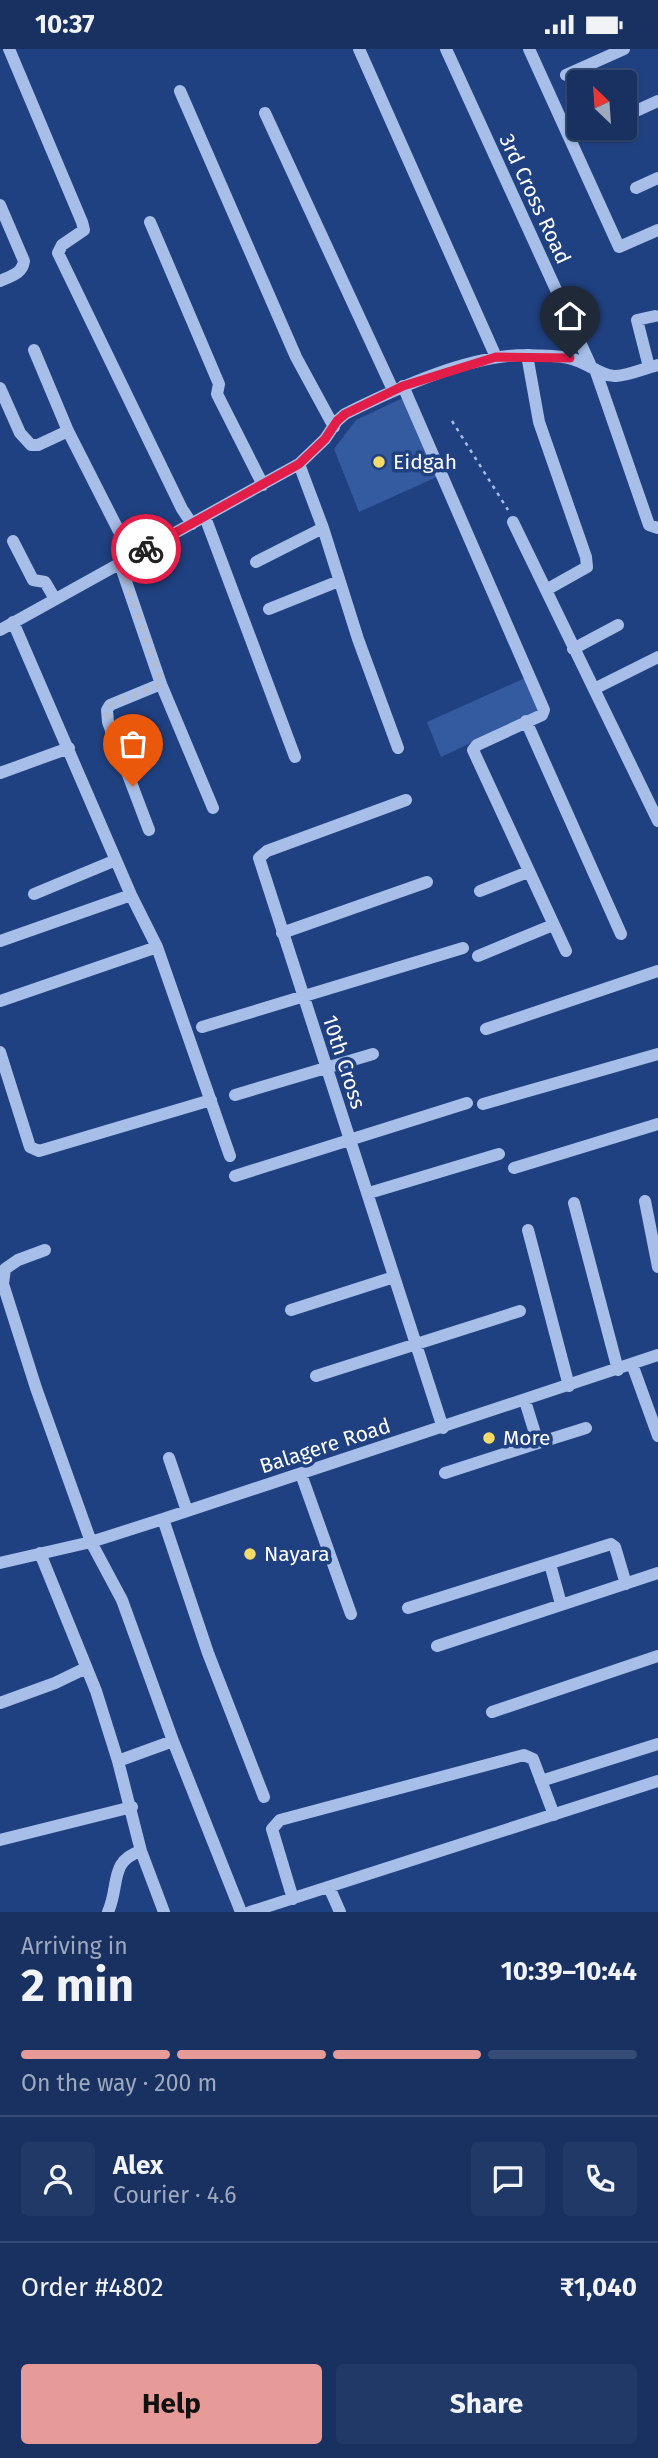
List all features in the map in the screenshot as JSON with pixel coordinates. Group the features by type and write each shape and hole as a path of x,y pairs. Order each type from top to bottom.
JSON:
{"street":[{"path":"9,49 84,230 62,245 58,253 181,509 192,524"},
{"path":"359,49 496,357"},
{"name":"3rd Cross Road","path":"446,49 592,367 649,525 658,528"},
{"path":"529,49 619,247 658,230"},
{"path":"566,75 624,49"},
{"path":"180,91 296,357 334,427"},
{"path":"637,110 658,101"},
{"path":"265,113 398,388 540,696 544,710 542,715 477,745 473,750 566,951"},
{"path":"636,188 658,178"},
{"path":"0,205 24,261 23,268 0,281"},
{"path":"150,222 219,384 217,394 262,485"},
{"path":"0,630 299,464 325,439 345,414 398,388 496,357 527,355 570,358 614,376 654,366 636,320 655,316"},
{"path":"34,350 126,560 162,684 213,808"},
{"path":"527,355 540,422 586,557 587,567 546,590"},
{"path":"0,388 20,433 30,445 38,445 68,431"},
{"path":"299,464 398,748"},
{"path":"205,517 295,757"},
{"path":"513,523 658,821"},
{"path":"256,562 323,528"},
{"path":"13,541 33,580 45,582 55,599"},
{"path":"270,609 340,582"},
{"path":"13,622 131,895 157,947 230,1156"},
{"path":"573,649 618,625"},
{"path":"594,689 658,657"},
{"path":"149,830 108,722 107,710 110,705 162,684"},
{"path":"526,721 621,934"},
{"path":"0,773 69,748"},
{"name":"10th Cross","path":"406,800 267,851 259,858 443,1427"},
{"path":"34,894 116,860"},
{"path":"480,891 528,871"},
{"path":"282,933 427,882"},
{"path":"0,941 131,895"},
{"path":"478,956 553,925"},
{"path":"0,1001 157,947"},
{"path":"202,1027 463,948"},
{"path":"486,1029 658,971"},
{"path":"0,1052 30,1147 39,1151 211,1100"},
{"path":"235,1094 373,1054"},
{"path":"483,1104 658,1054"},
{"path":"235,1176 467,1103"},
{"path":"514,1168 658,1124"},
{"path":"369,1193 499,1154"},
{"path":"645,1201 658,1268"},
{"path":"574,1203 618,1370"},
{"path":"528,1230 569,1386"},
{"path":"45,1250 18,1259 5,1269 3,1284 36,1388 91,1542 122,1600 173,1741 241,1912"},
{"path":"291,1310 394,1277"},
{"path":"316,1376 520,1311"},
{"name":"Balagere Road","path":"0,1563 91,1542 658,1355"},
{"path":"632,1364 658,1436"},
{"path":"525,1401 538,1443"},
{"path":"445,1473 586,1428"},
{"path":"169,1458 187,1511"},
{"path":"302,1474 351,1614"},
{"path":"163,1519 208,1653 264,1797"},
{"path":"408,1608 611,1544 615,1547 626,1584"},
{"path":"40,1553 96,1691 132,1807 141,1851 164,1912"},
{"path":"550,1564 561,1605"},
{"path":"437,1646 658,1573"},
{"path":"492,1712 658,1656"},
{"path":"0,1703 55,1683 86,1668"},
{"path":"118,1761 173,1741"},
{"path":"541,1781 658,1744"},
{"path":"293,1899 272,1829 280,1821 524,1755 533,1759 554,1815"},
{"path":"250,1912 658,1781"},
{"path":"0,1840 132,1807"},
{"path":"108,1912 114,1898 118,1868 127,1856 141,1851"},
{"path":"329,1887 340,1912"}],"path":[{"path":"452,421 468,450 505,502 513,523"}],"shaded area":[{"path":"405,397 439,476 359,512 334,449 356,420"},
{"path":"525,678 540,710 441,757 427,722"}],"way so far":[{"path":"133,786 108,722 107,710 110,705 162,684 120,564 146,549"}],"place":[{"name":"Eidgah","path":"379,462"},
{"name":"More","path":"489,1438"},
{"name":"Nayara","path":"250,1554"}],"route":[{"path":"146,549 299,464 325,439 345,414 403,386 496,357 527,355 570,358"}]}
